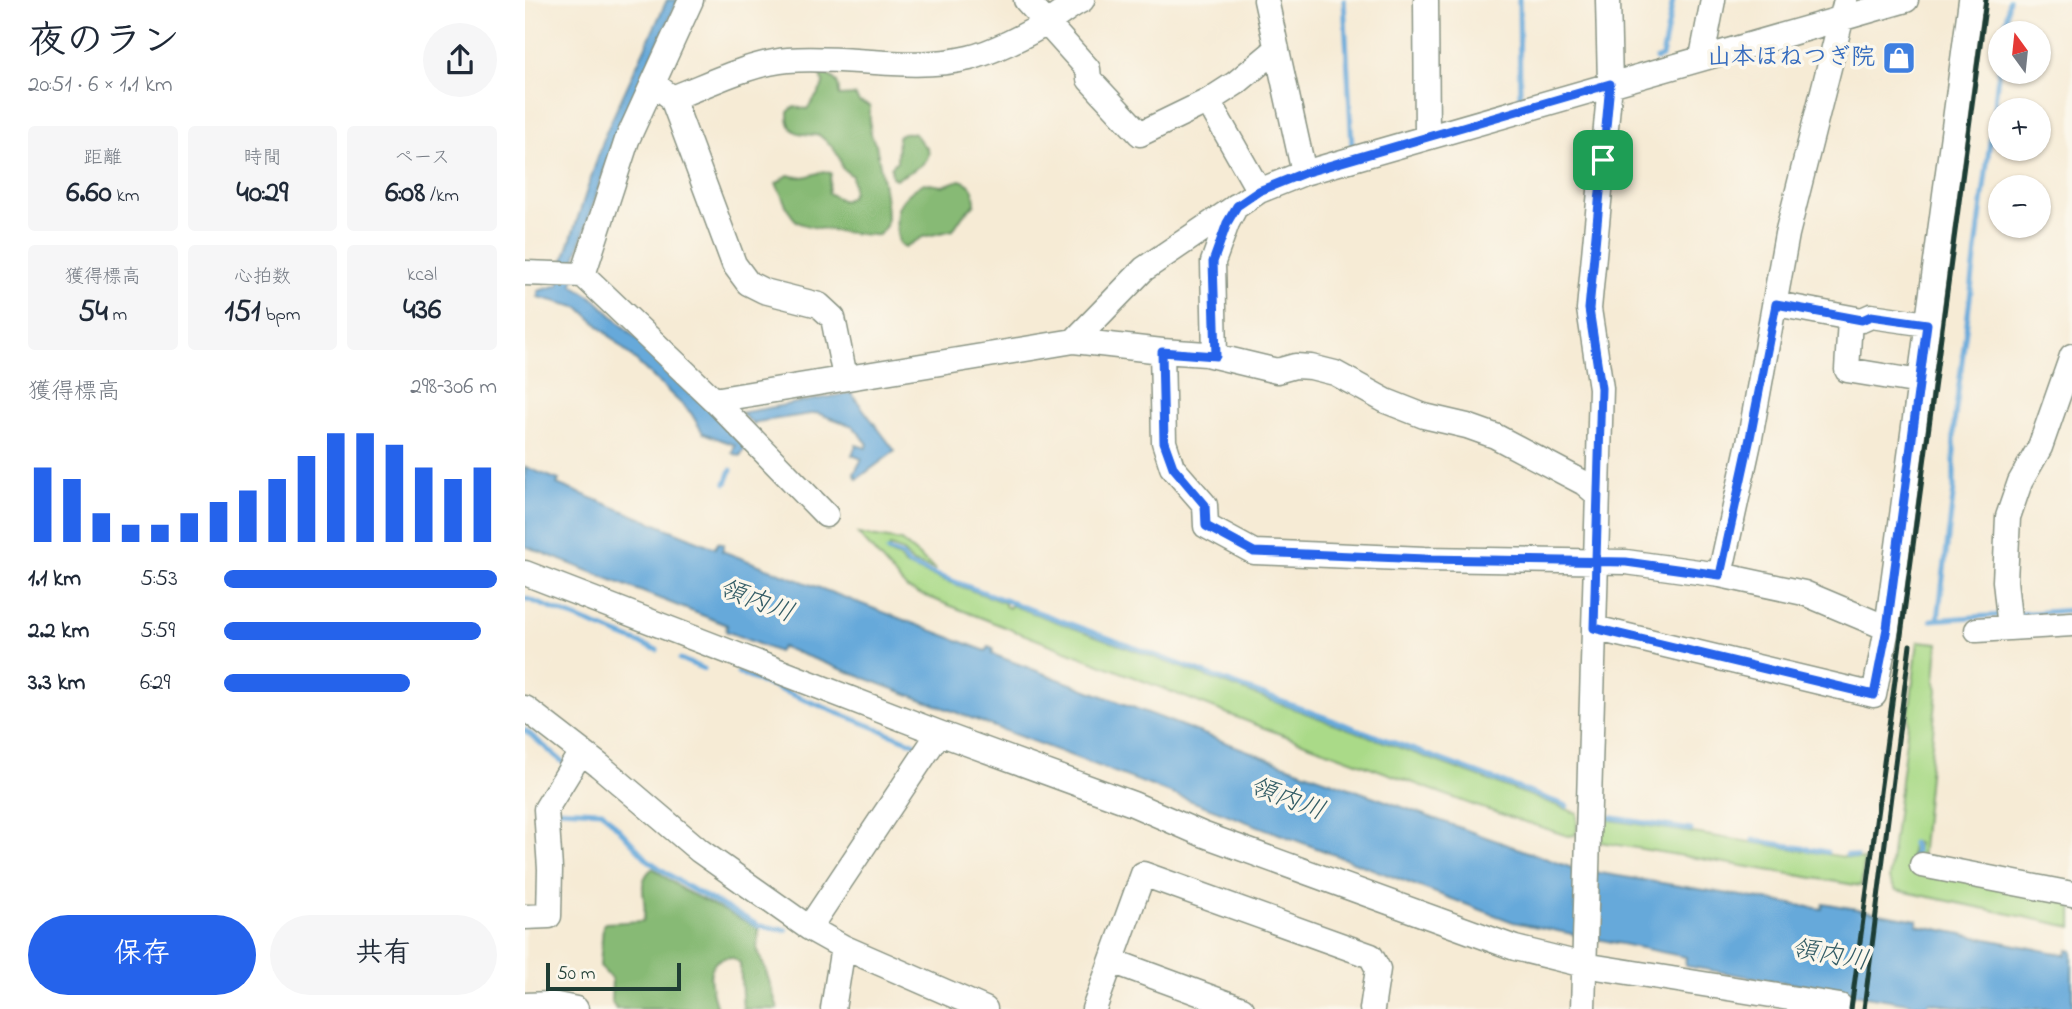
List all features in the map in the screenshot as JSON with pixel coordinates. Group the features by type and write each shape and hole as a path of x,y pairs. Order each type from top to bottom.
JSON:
{"street":[{"path":"573,274 627,139 662,91 691,0"},
{"path":"1026,0 1088,69 1089,79 1140,134 1208,101 1235,83 1276,49"},
{"path":"662,91 786,60 842,58 912,65 966,59 978,56 1047,23 1082,0"},
{"path":"1266,0 1304,173"},
{"path":"1426,0 1427,137"},
{"path":"1583,1009 1601,388 1589,309 1610,84 1608,0"},
{"path":"1702,57 1713,0"},
{"path":"1074,341 1144,269 1259,191 1304,173 1702,57 1844,9 1906,0"},
{"path":"1594,628 1874,695 1887,628 1971,0"},
{"path":"1720,575 1750,438 1787,234 1844,9"},
{"path":"662,91 734,264 748,283 764,292 819,305 833,318 845,377"},
{"path":"1208,101 1259,191"},
{"path":"1216,356 1213,262 1227,223 1237,206"},
{"path":"525,272 573,274 714,400 826,515"},
{"path":"1776,304 1862,320 1871,316 1927,324"},
{"path":"1850,318 1847,370 1920,382"},
{"path":"714,400 1074,341 1216,356 1277,371 1295,366 1311,366 1335,373 1386,401 1424,416 1495,436 1584,483 1597,494"},
{"path":"1162,352 1162,424 1164,442 1173,467 1205,505 1206,526 1254,552 1650,564 1720,575 1804,593 1887,628"},
{"path":"2010,628 2005,581 2008,517 2020,482 2040,447 2072,356"},
{"path":"525,573 939,733 1133,804 1202,834 1515,948 1584,965 1840,1006"},
{"path":"1977,630 2072,624"},
{"path":"525,708 660,815 700,851 809,928 843,947 985,1009"},
{"path":"809,928 939,733"},
{"path":"525,918 549,916 550,869 546,809 581,751"},
{"path":"1922,865 2072,894"},
{"path":"1094,1009 1143,874 1371,956 1378,969 1372,1009"},
{"path":"833,1009 843,947"},
{"path":"1112,961 1242,1009"},
{"path":"525,1005 552,1004 576,1009"}],"green space":[{"path":"820,72 835,80 839,96 855,95 859,102 870,106 871,131 876,144 887,209 886,226 879,235 812,227 798,222 788,209 776,184 788,175 801,177 825,172 831,173 828,193 843,201 852,194 852,176 842,168 831,145 819,135 796,132 788,119 788,112 794,107 807,109 821,89 823,84"},
{"path":"903,133 916,135 927,148 928,155 917,168 896,179 892,177 891,167 897,161 898,137"},
{"path":"960,180 972,189 975,204 953,230 923,237 905,247 899,244 896,223 898,208 907,195 924,183 942,186"},
{"path":"858,534 901,541 936,570 913,563 903,552 890,547 888,553 899,558 906,566 1005,603 1009,608 1011,605 1577,813 1575,835 1568,836 1476,806 1267,729 907,589"},
{"path":"1918,641 1938,643 1935,681 1937,690 1921,859 1915,865 1917,843 1912,842 1910,866 2072,903 2072,927 1896,890 1889,879"},
{"path":"1598,818 1864,860 1861,886 1600,842"},
{"path":"653,868 683,890 759,928 757,950 778,1009 743,1009 740,963 729,957 717,961 711,972 711,988 717,1009 616,1009 611,1001 612,980 600,966 603,925 643,921 644,880"}],"water":[{"path":"667,0 678,0 616,135 575,259 573,285 596,300 747,445 740,456 732,453 735,445 703,433 691,413 580,308 538,297 538,291 559,285 564,260 606,132"},
{"path":"851,393 895,451 857,479 854,474 862,459 852,455 856,445 866,448 868,444 853,426 817,413 757,422 754,425 741,413"},
{"name":"領内川","path":"525,467 559,480 557,484 715,548 718,542 724,544 722,551 986,651 989,647 993,649 992,654 1280,763 1575,869 1822,909 1823,903 1918,920 1917,925 2066,955 2068,950 2072,951 2072,1009 1968,1009 1929,1002 1926,1006 1685,966 1686,957 1513,922 782,647 778,652 726,631 727,625 525,546"}],"waterway":[{"path":"1344,0 1352,147 1355,146"},
{"path":"1519,0 1520,99"},
{"path":"1656,59 1662,57 1673,0"},
{"path":"2006,21 2009,0"},
{"path":"1938,619 1954,489 1954,425 1997,84"},
{"path":"726,483 731,470"},
{"path":"888,551 902,556 909,565 1567,806"},
{"path":"2071,603 2072,592"},
{"path":"525,598 657,650"},
{"path":"2018,614 2072,610"},
{"path":"1931,620 2001,615"},
{"path":"680,659 704,669"},
{"path":"738,673 916,744"},
{"path":"525,730 565,764"},
{"path":"556,809 602,811 648,860 684,885 760,926 786,930"},
{"path":"1608,817 1691,830"},
{"path":"1753,840 1827,852"},
{"path":"1912,843 1915,850 1913,863"},
{"path":"1847,855 1857,857"}],"railway":[{"path":"1851,1009 1986,0"},
{"path":"1864,1009 1910,645"}],"place":[{"name":"山本ほねつぎ院","path":"1899,58"}],"route":[{"path":"1603,160 1589,309 1601,388 1595,513 1596,562 1594,628 1874,695 1887,628 1927,324 1871,316 1862,320 1776,304 1720,575 1626,562 1596,562 1425,559 1254,552 1206,526 1205,505 1173,467 1164,442 1162,424 1162,352 1216,356 1213,262 1227,223 1237,206 1259,191 1304,173 1610,84 1603,160"}]}
